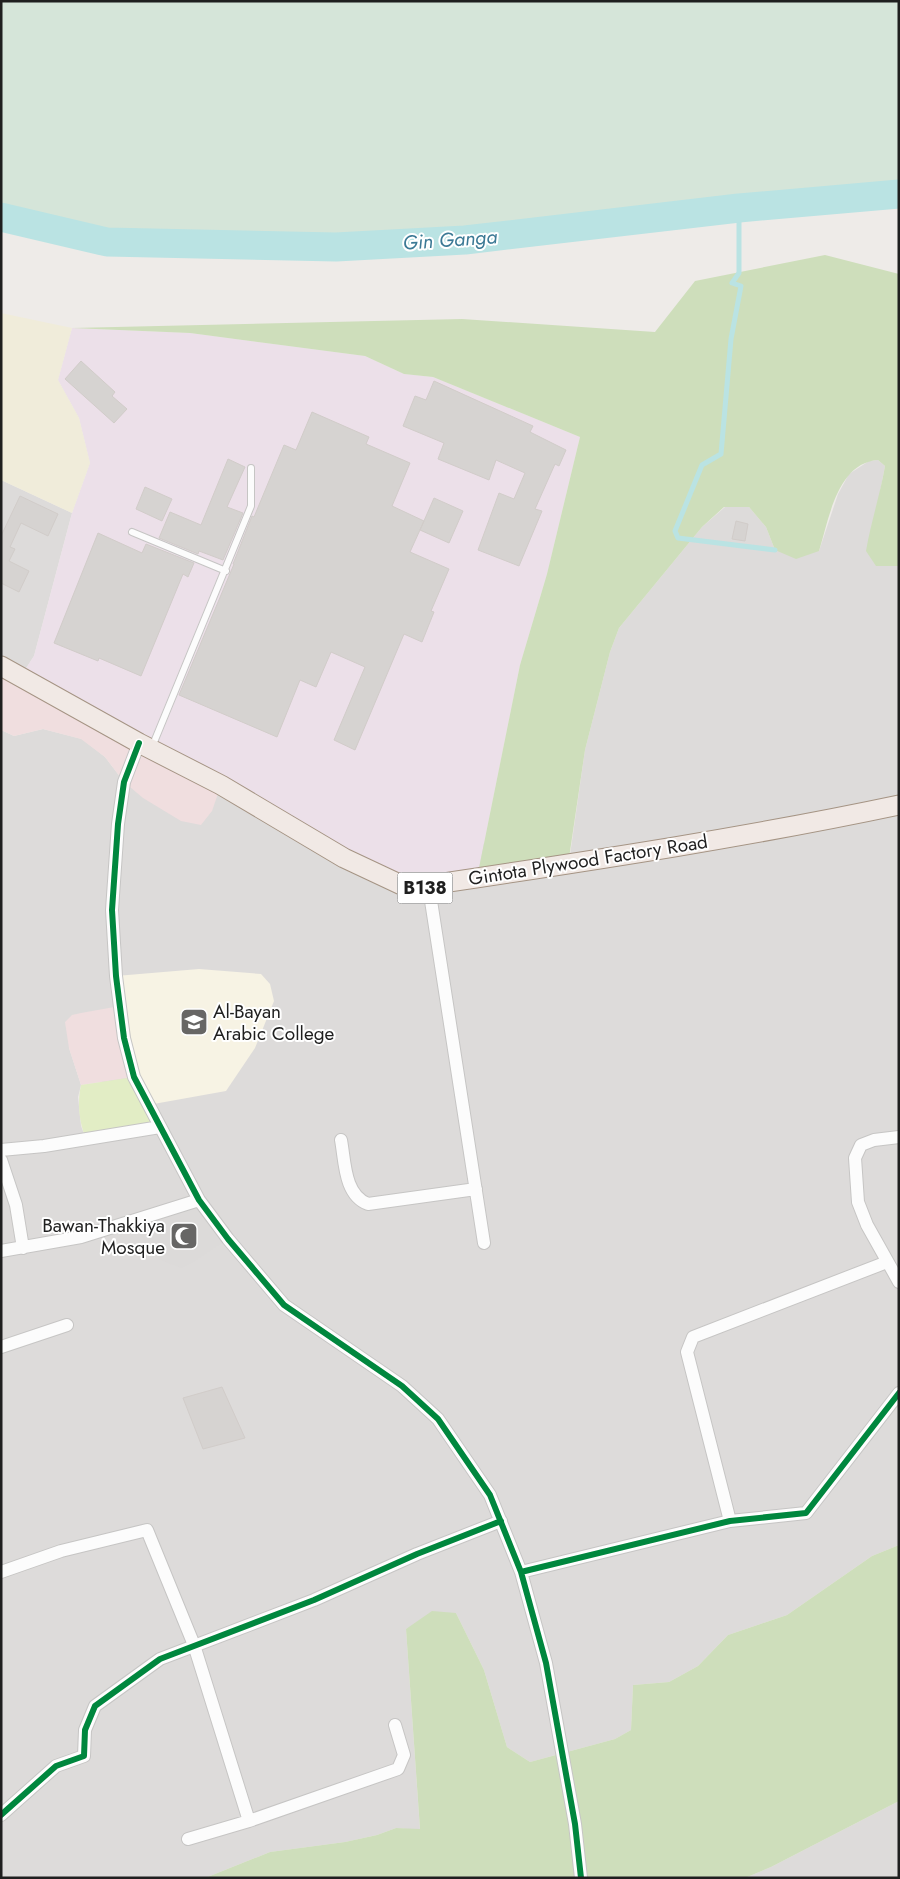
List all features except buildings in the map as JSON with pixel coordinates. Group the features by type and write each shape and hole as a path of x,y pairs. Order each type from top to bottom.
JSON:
{"main road":[{"name":"Gintota Plywood Factory Road","path":"1,666 145,746 221,785 344,858 410,889 428,888 443,883 568,865 806,824 899,804"}],"street":[{"path":"145,746 124,782 118,824 112,910 116,976 124,1038 134,1077 200,1200 228,1239 284,1306 402,1386 438,1419 490,1495 521,1572 546,1663 575,1824 581,1878"},
{"path":"428,888 484,1242"},
{"path":"1,1150 44,1146 160,1127"},
{"path":"899,1137 874,1140 861,1145 855,1158 858,1202 867,1224 899,1282"},
{"path":"342,1140 348,1182 360,1201 368,1204 476,1189"},
{"path":"1,1160 16,1205 22,1248"},
{"path":"1,1251 81,1237 200,1200"},
{"path":"730,1521 687,1352 694,1337 887,1262"},
{"path":"1,1347 67,1325"},
{"path":"521,1572 730,1521 806,1513 899,1393"},
{"path":"1,1815 56,1766 84,1756 85,1730 95,1706 160,1659 314,1600 417,1554 501,1521"},
{"path":"1,1572 61,1551 147,1530 194,1645 250,1821"},
{"path":"188,1838 250,1821 398,1769 404,1755 395,1725"}],"lane":[{"path":"145,746 226,571 251,506 251,468"},
{"path":"132,532 226,571"}],"shaded area":[{"path":"1,313 72,328 58,380 79,418 90,463 72,513 1,480"},
{"path":"72,328 190,333 365,356 404,374 433,377 580,437 547,574 520,665 477,878 410,889 21,676 34,656 72,513 90,463 79,418 58,380"},
{"path":"878,460 885,466 880,492 876,566 899,566 899,1545 872,1556 787,1615 728,1635 698,1666 669,1682 633,1685 631,1730 615,1739 530,1762 507,1747 484,1670 456,1613 406,1629 420,1830 396,1828 377,1835 345,1842 270,1852 205,1878 1,1878 1,730 14,736 43,729 82,739 105,757 124,782 221,785 569,862 585,750 610,652 619,628 702,527 725,507 749,507 766,527 775,550 819,551 838,494 849,474 869,461","holes":["120,1006 86,1139 81,1126 78,1097 81,1085 69,1048","199,1200 155,1258 149,1247"]},
{"path":"1,480 72,513 34,656 21,676 1,666"},
{"path":"1,666 221,785 212,811 201,825 181,821 143,798 124,782 105,757 81,739 43,729 14,736 1,730"},
{"name":"Al-Bayan Arabic College","path":"199,969 261,974 270,984 274,1001 255,1048 226,1091 148,1105 134,1077 116,976"},
{"path":"120,1006 134,1077 81,1085 69,1048 65,1022 72,1015"},
{"name":"Bawan-Thakkiya Mosque","path":"199,1200 228,1239 181,1268 155,1258 140,1233 136,1220"},
{"path":"899,1801 899,1878 745,1878 771,1867"}],"green space":[{"path":"1,1 899,1 899,194 739,208 465,240 336,247 107,242 1,217"},
{"path":"825,255 899,274 899,566 876,566 866,551 885,466 878,460 864,463 853,471 844,482 831,509 819,551 796,559 775,550 766,527 749,507 724,507 702,527 619,628 610,652 585,750 568,865 477,878 520,665 547,574 580,437 433,377 404,374 365,356 190,333 72,328 462,319 655,332 695,281"},
{"path":"134,1077 160,1127 86,1139 79,1112 81,1085"},
{"path":"899,1545 899,1801 771,1867 745,1878 205,1878 270,1852 345,1842 377,1835 396,1828 420,1829 406,1629 432,1611 456,1613 484,1670 507,1747 530,1762 615,1739 631,1730 633,1685 669,1682 698,1666 728,1635 787,1615 872,1556"}],"waterway":[{"name":"Gin Ganga","path":"1,217 107,242 336,247 465,240 739,208 899,194"},
{"path":"739,208 739,273 732,283 741,286 731,339 721,454 702,465 675,531 678,538 775,550"}],"cycle path":[{"path":"139,743 124,782 118,824 112,910 116,976 124,1038 134,1077 199,1200 228,1239 284,1305 402,1386 438,1419 490,1495 521,1572 546,1663 575,1824 581,1878"},
{"path":"521,1572 730,1521 806,1513 899,1393"},
{"path":"1,1815 56,1766 84,1756 85,1730 95,1706 160,1659 314,1600 417,1554 501,1521"}],"place":[{"name":"Al-Bayan Arabic College","path":"194,1022"},
{"name":"Bawan-Thakkiya Mosque","path":"184,1236"}]}
